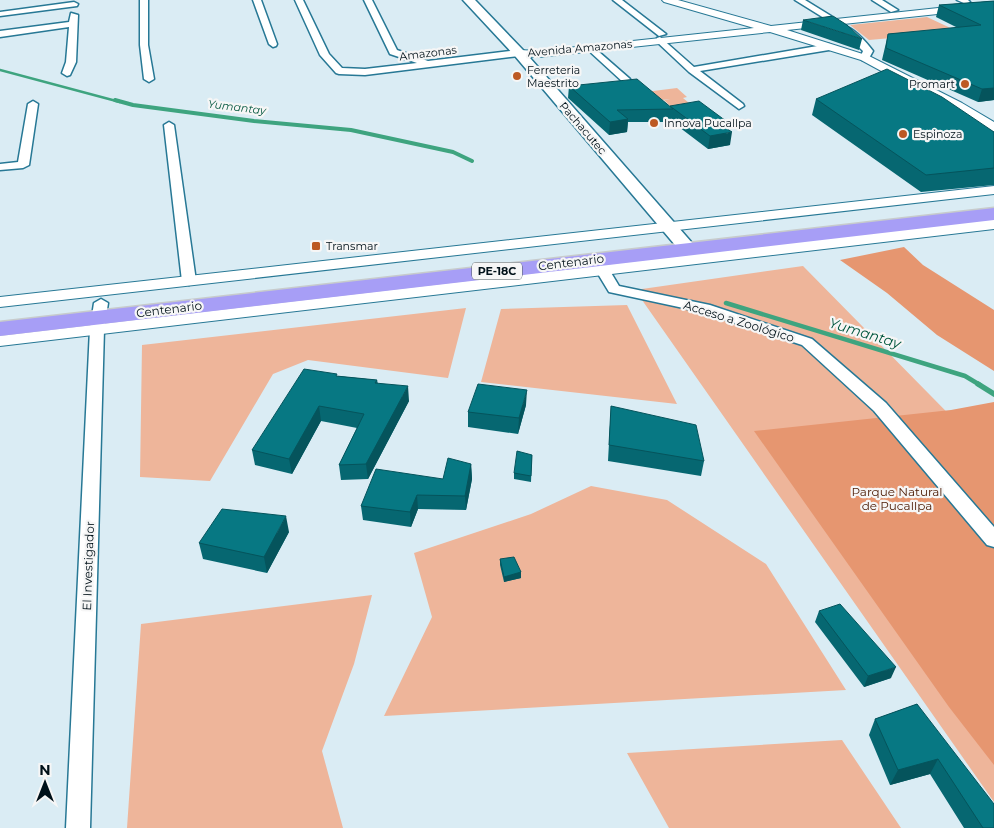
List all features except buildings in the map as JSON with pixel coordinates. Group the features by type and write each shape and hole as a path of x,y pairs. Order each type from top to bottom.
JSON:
{"highway":[{"name":"Centenario","path":"0,329 675,241 994,202"},
{"name":"Centenario","path":"0,315 99,316 598,264 675,241 994,214"}],"main road":[{"name":"Pachacutec","path":"462,0 515,54"},
{"name":"Pachacutec","path":"469,0 675,241"}],"street":[{"path":"27,10 29,0"},
{"path":"144,0 144,45 149,79"},
{"path":"257,0 273,44"},
{"name":"Amazonas","path":"299,0 325,55 339,71 365,72 515,54"},
{"path":"368,0 393,52 431,64"},
{"path":"616,0 661,37 692,70 739,106"},
{"path":"667,0 792,35 865,58 958,106 994,128"},
{"path":"799,0 832,18 862,43 868,51 865,58"},
{"path":"876,0 894,10"},
{"name":"Avenida Amazonas","path":"515,54 532,48 766,28 963,1 991,0"},
{"path":"0,14 75,2 71,62 68,73"},
{"name":"Avenida Amazonas","path":"515,54 538,54 591,48 750,24 994,5"},
{"path":"0,34 73,24"},
{"path":"692,70 829,47"},
{"path":"591,48 627,81"},
{"path":"0,167 23,165 33,104"},
{"path":"169,125 189,281"},
{"path":"675,241 994,190"},
{"path":"0,302 189,281 675,241 994,224"},
{"name":"Acceso a Zoológico","path":"598,264 614,289 705,308 807,342 880,407 994,540"},
{"path":"0,341 99,316"},
{"name":"El Investigador","path":"78,828 99,316"}],"green space":[{"path":"927,17 959,32 869,40 850,25"},
{"path":"677,88 687,97 683,98 701,113 680,116 664,100 670,99 654,101 645,92"},
{"path":"904,247 923,265 994,310 994,371 937,335 887,293 840,260"},
{"name":"Parque Natural de Pucallpa","path":"803,266 994,460 994,802 635,290"},
{"path":"627,305 677,404 481,382 501,309"},
{"path":"466,308 448,378 308,360 273,374 210,481 140,477 142,345"},
{"path":"994,402 994,765 949,707 754,431 951,410"},
{"path":"591,486 667,500 766,564 846,690 384,716 432,617 414,553 531,514"},
{"path":"372,595 354,664 322,751 343,828 127,828 141,624"},
{"path":"842,740 901,828 669,828 627,753"}],"waterway":[{"name":"Yumantay","path":"0,70 120,102"},
{"name":"Yumantay","path":"115,100 133,105 254,121 351,130 453,152 472,161"},
{"name":"Yumantay","path":"726,303 965,376 980,385"},
{"name":"Yumantay","path":"978,384 994,394"}],"place":[{"name":"Ferreteria Maestrito","path":"517,76"},
{"name":"Promart","path":"965,84"},
{"name":"Innova Pucallpa","path":"654,123"},
{"name":"Espinoza","path":"903,134"},
{"name":"Transmar","path":"316,246"}]}
